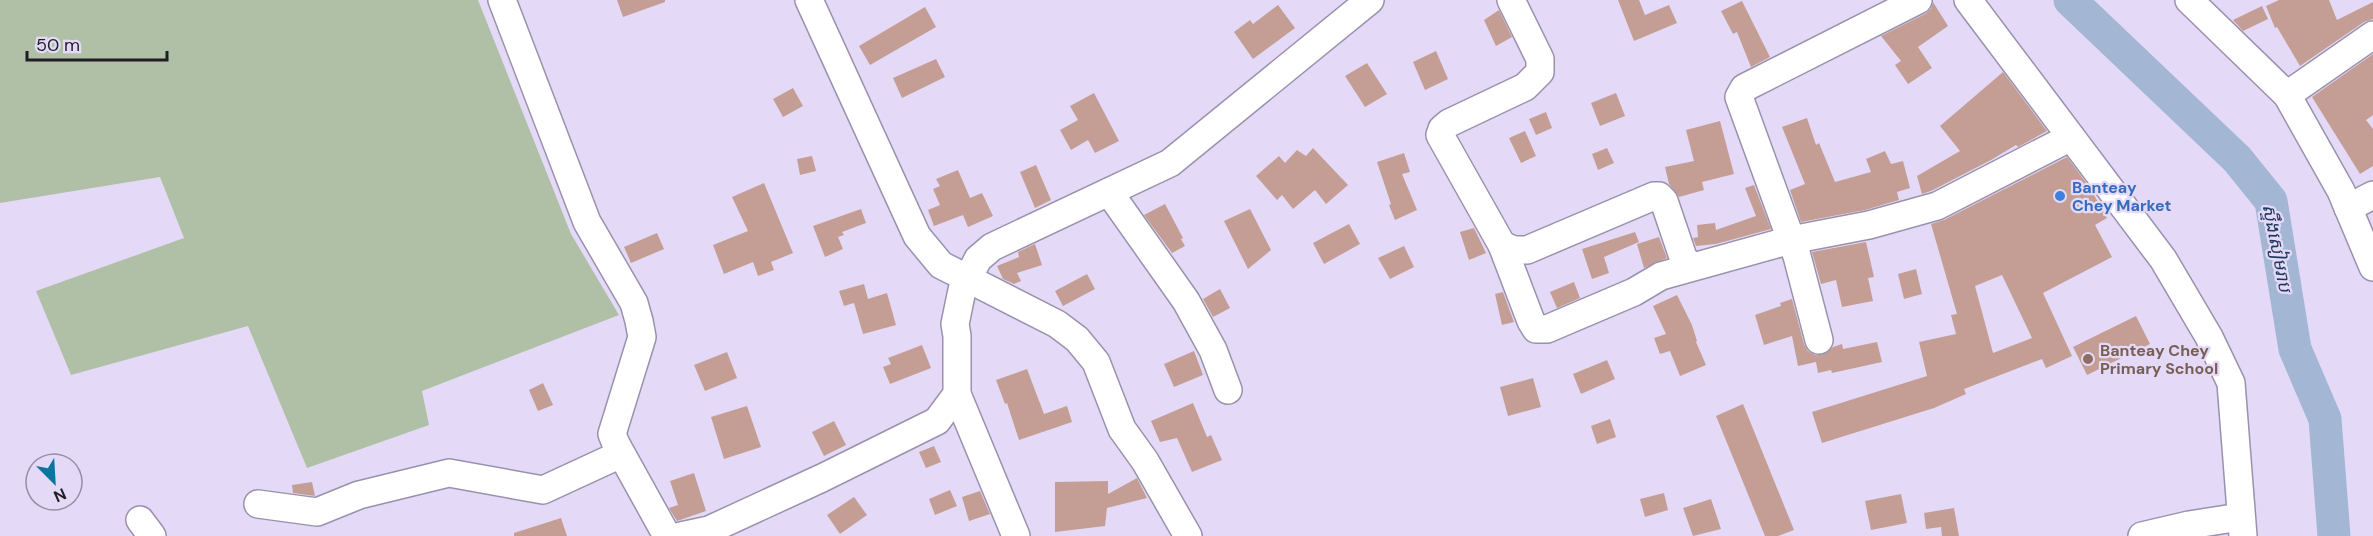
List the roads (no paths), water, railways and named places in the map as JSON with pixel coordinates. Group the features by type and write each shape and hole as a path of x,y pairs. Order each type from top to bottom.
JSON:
{"street":[{"path":"502,0 587,222 634,303 642,337 612,434 667,536"},
{"path":"809,0 917,236 941,265 965,284 992,292 1057,324 1077,339 1096,362 1122,429 1145,461 1188,536"},
{"path":"1016,536 957,394 956,317 965,284 978,259 992,247 1170,163 1370,0"},
{"path":"1511,0 1540,59 1540,72 1526,87 1449,123 1442,129 1440,135 1502,245 1536,329 1547,329 1634,292 1661,276 1690,267 1791,240 1869,225 1937,206 2071,137"},
{"path":"1819,340 1791,240 1739,97 1740,91 1918,0"},
{"path":"1968,0 2163,259 2209,337 2231,382 2242,526 2189,525 2142,536"},
{"path":"2189,0 2287,94 2341,191 2373,267"},
{"path":"2287,94 2373,35"},
{"path":"1109,192 1186,301 1213,350 1228,390"},
{"path":"2348,208 2373,195"},
{"path":"1502,245 1514,250 1527,250 1643,200 1659,196 1670,217 1683,256 1690,267"},
{"path":"681,536 703,532 719,525 822,478 937,421 957,394"},
{"path":"258,504 317,512 359,495 449,473 543,490 621,454"}],"waterway":[{"name":"ស្ទឹងសៀមរាប","path":"2070,0 2237,159 2271,201 2295,349 2325,419 2334,536"}],"place":[{"name":"Banteay Chey Market","path":"2060,196"},
{"name":"Banteay Chey Primary School","path":"2088,359"}]}
